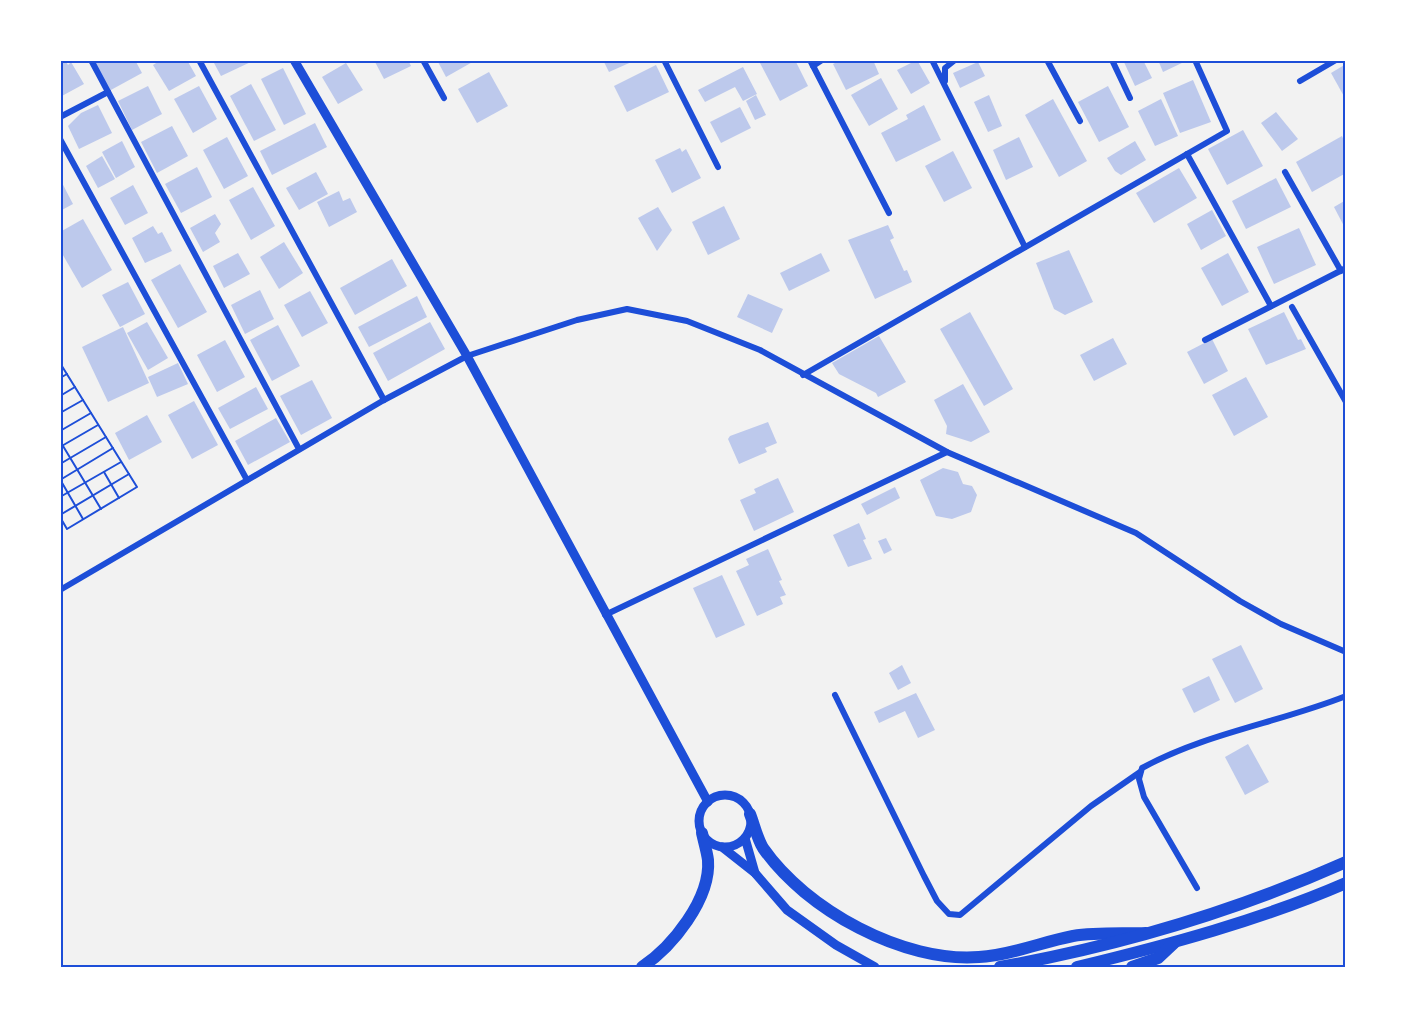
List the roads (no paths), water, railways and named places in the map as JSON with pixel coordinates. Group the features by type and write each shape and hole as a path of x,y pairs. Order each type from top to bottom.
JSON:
{"highway":[{"path":"750,814 762,846 787,876 825,907 884,939 931,956 980,957 1076,936 1146,933"},
{"path":"642,967 658,956 686,923 703,890 708,862 702,833"},
{"path":"1000,967 1058,957 1146,933 1309,879 1346,862"},
{"path":"1077,967 1176,940 1317,895 1346,883"},
{"path":"1254,915 1281,914 1346,889"},
{"path":"1132,967 1158,958 1176,940"}],"street":[{"path":"91,60 299,449"},
{"path":"199,60 384,400"},
{"path":"294,60 467,356 708,802"},
{"path":"423,60 444,98"},
{"path":"663,60 718,167"},
{"path":"822,60 812,63 889,213"},
{"path":"932,60 1025,247"},
{"path":"947,90 945,68 955,60"},
{"path":"1047,60 1080,121"},
{"path":"1112,60 1130,98"},
{"path":"803,375 1227,131 1195,60"},
{"path":"1300,81 1336,60"},
{"path":"60,117 108,92"},
{"path":"60,139 247,480"},
{"path":"1188,154 1271,306"},
{"path":"1205,340 1343,269 1285,172"},
{"path":"1292,307 1346,402"},
{"path":"60,590 384,400 467,356 577,320 627,309 687,321 760,350 947,452 1136,533 1240,601 1281,624 1346,652"},
{"path":"605,615 947,452"},
{"path":"835,694 937,901 949,914 960,915 1091,806 1140,772 1142,768 1171,752 1210,737 1318,707 1346,696"},
{"path":"1140,772 1139,779 1144,797 1197,888"},
{"path":"732,796 746,806 750,814 749,831 745,838 730,847 714,845 702,833 699,816 708,802 715,797 732,796"},
{"path":"745,838 755,873"},
{"path":"722,847 755,873 787,910 836,945 875,967"}]}
